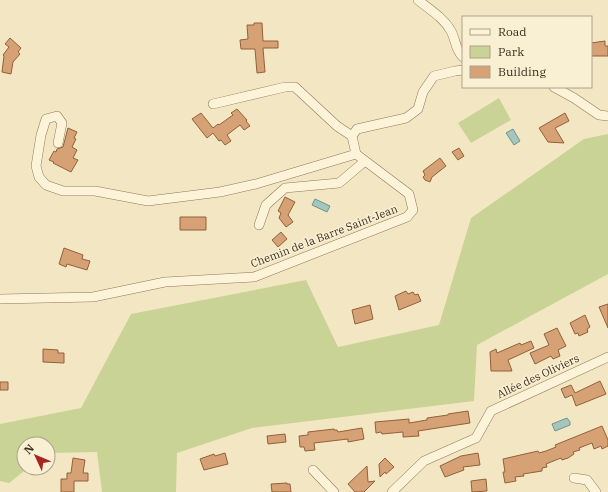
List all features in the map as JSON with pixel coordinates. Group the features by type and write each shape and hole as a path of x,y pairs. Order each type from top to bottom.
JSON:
{"street":[{"path":"418,0 437,15 451,30 459,54 462,56"},
{"path":"352,136 357,129 406,118 418,109 423,92 434,76 455,70 462,70"},
{"path":"58,143 62,123 57,116 46,120 39,143 36,166 39,177 46,185 63,191 95,191 148,201 220,192 256,184 356,154 352,136 337,126 295,87 285,87 213,104"},
{"path":"556,88 574,98 598,115 608,116"},
{"name":"Chemin de la Barre Saint-Jean","path":"0,300 93,298 165,282 254,278 407,217 413,210 409,194 356,154"},
{"path":"259,225 266,205 285,188 339,183 365,161"},
{"name":"Allée des Oliviers","path":"392,492 424,461 476,438 491,411 608,357"},
{"path":"313,470 334,492"},
{"path":"574,478 587,480 596,492"}],"green space":[{"path":"499,98 511,120 471,143 458,123"},
{"path":"608,134 608,274 477,345 474,401 252,428 177,453 176,492 102,492 97,452 56,453 56,436 16,436 16,476 18,476 9,483 0,481 0,424 81,408 131,314 306,280 338,347 439,325 471,218 584,139"}],"water":[{"path":"513,129 520,141 514,145 506,133"},
{"path":"315,199 330,206 327,212 312,205"},
{"path":"567,418 570,425 555,431 552,424"}],"building":[{"path":"254,23 262,23 263,41 278,41 278,48 263,48 265,72 257,73 255,49 241,49 240,40 248,39 247,25 254,25"},
{"path":"10,38 21,48 18,52 20,54 13,62 11,74 2,72 3,55 9,47 5,44"},
{"path":"605,41 605,46 608,46 608,56 592,56 592,43"},
{"path":"237,109 247,120 246,121 250,126 244,130 240,125 227,135 231,141 225,145 221,140 219,141 213,133 207,138 192,119 201,113 213,128 233,115 231,113"},
{"path":"565,113 569,121 555,128 564,143 548,142 539,128"},
{"path":"68,128 77,132 74,138 76,139 72,147 77,150 73,158 78,160 71,172 49,160 54,151 56,152 57,149 63,147"},
{"path":"459,148 464,156 458,160 452,152"},
{"path":"440,158 446,166 432,177 430,182 425,180 423,177 425,175 423,171"},
{"path":"285,197 295,202 288,215 293,222 286,227 279,218 281,213 278,211"},
{"path":"180,217 206,217 206,230 180,230"},
{"path":"281,232 287,239 278,247 272,240"},
{"path":"64,248 83,255 82,259 90,261 87,270 67,264 66,267 59,264"},
{"path":"406,291 408,294 413,292 415,295 418,294 421,301 399,310 395,296"},
{"path":"608,304 608,328 599,307"},
{"path":"370,305 373,319 355,324 352,310"},
{"path":"585,315 590,327 587,329 588,332 579,336 578,333 575,334 570,323"},
{"path":"557,328 566,346 558,350 560,356 553,359 551,356 535,364 530,353 549,345 544,334"},
{"path":"531,341 534,348 508,360 512,371 491,371 490,352 496,349 497,353 520,343 521,345"},
{"path":"43,349 58,350 58,353 64,353 64,363 43,362"},
{"path":"600,381 606,394 576,406 572,395 565,398 561,389 571,385 575,393"},
{"path":"0,382 8,382 8,390 0,390"},
{"path":"468,411 470,423 418,431 419,436 403,437 403,432 382,434 381,432 376,433 375,422 409,419 409,423 427,420 427,418"},
{"path":"602,426 608,440 608,446 602,449 601,446 594,449 592,443 579,448 580,450 573,452 574,454 568,458 562,460 561,458 546,464 547,467 542,468 542,471 523,474 524,476 515,477 516,481 505,483 503,459 538,451 539,453 546,451 556,447 555,445"},
{"path":"362,428 364,439 348,442 348,439 314,443 315,450 305,451 304,447 300,447 299,436 308,435 308,432 334,429 338,432"},
{"path":"285,434 286,442 268,444 267,436"},
{"path":"225,453 228,464 204,470 200,459 214,454 215,456"},
{"path":"478,453 480,465 463,467 464,470 445,477 440,466 461,456"},
{"path":"73,458 85,460 83,473 88,473 88,481 74,481 74,492 61,492 61,479 67,479 67,473 71,473"},
{"path":"385,458 394,467 380,477 379,464"},
{"path":"367,466 368,482 375,481 364,492 355,492 348,484"},
{"path":"486,479 487,491 472,492 471,481"},
{"path":"271,484 290,484 291,492 272,492"}]}
